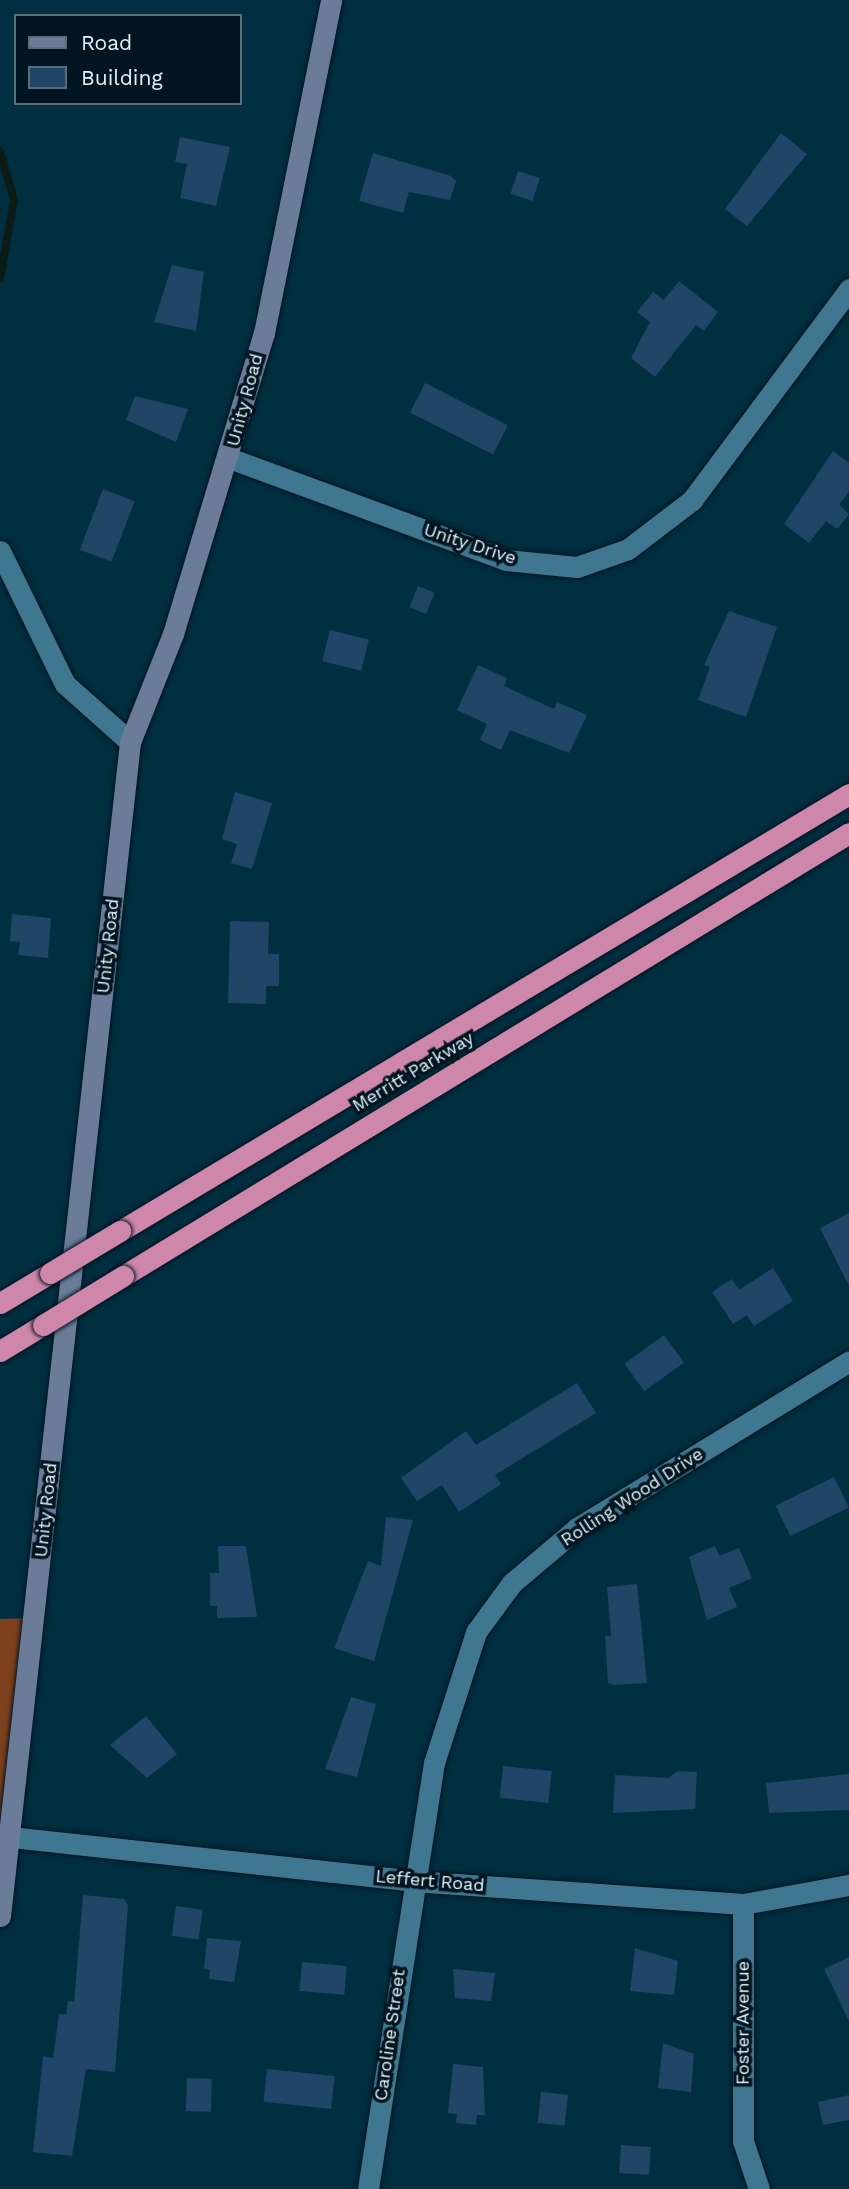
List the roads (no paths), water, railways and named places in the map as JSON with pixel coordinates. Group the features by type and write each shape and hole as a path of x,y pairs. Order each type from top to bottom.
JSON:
{"highway":[{"name":"Merritt Parkway","path":"0,1303 849,794"},
{"name":"Merritt Parkway","path":"0,1351 849,833"}],"main road":[{"name":"Unity Road","path":"0,1916 11,1836 130,742 173,634 229,458 264,333 331,0"}],"street":[{"name":"Unity Drive","path":"229,458 506,560 577,567 628,549 692,499 849,289"},
{"path":"0,551 65,684 130,742"},
{"name":"Rolling Wood Drive","path":"413,1881 435,1762 476,1632 512,1583 577,1528 849,1361"},
{"name":"Leffert Road","path":"11,1836 413,1881 743,1904 849,1885"},
{"name":"Caroline Street","path":"368,2189 413,1881"},
{"name":"Foster Avenue","path":"743,1904 743,2141 759,2189"}],"waterway":[{"path":"0,151 14,200 0,279"}]}
